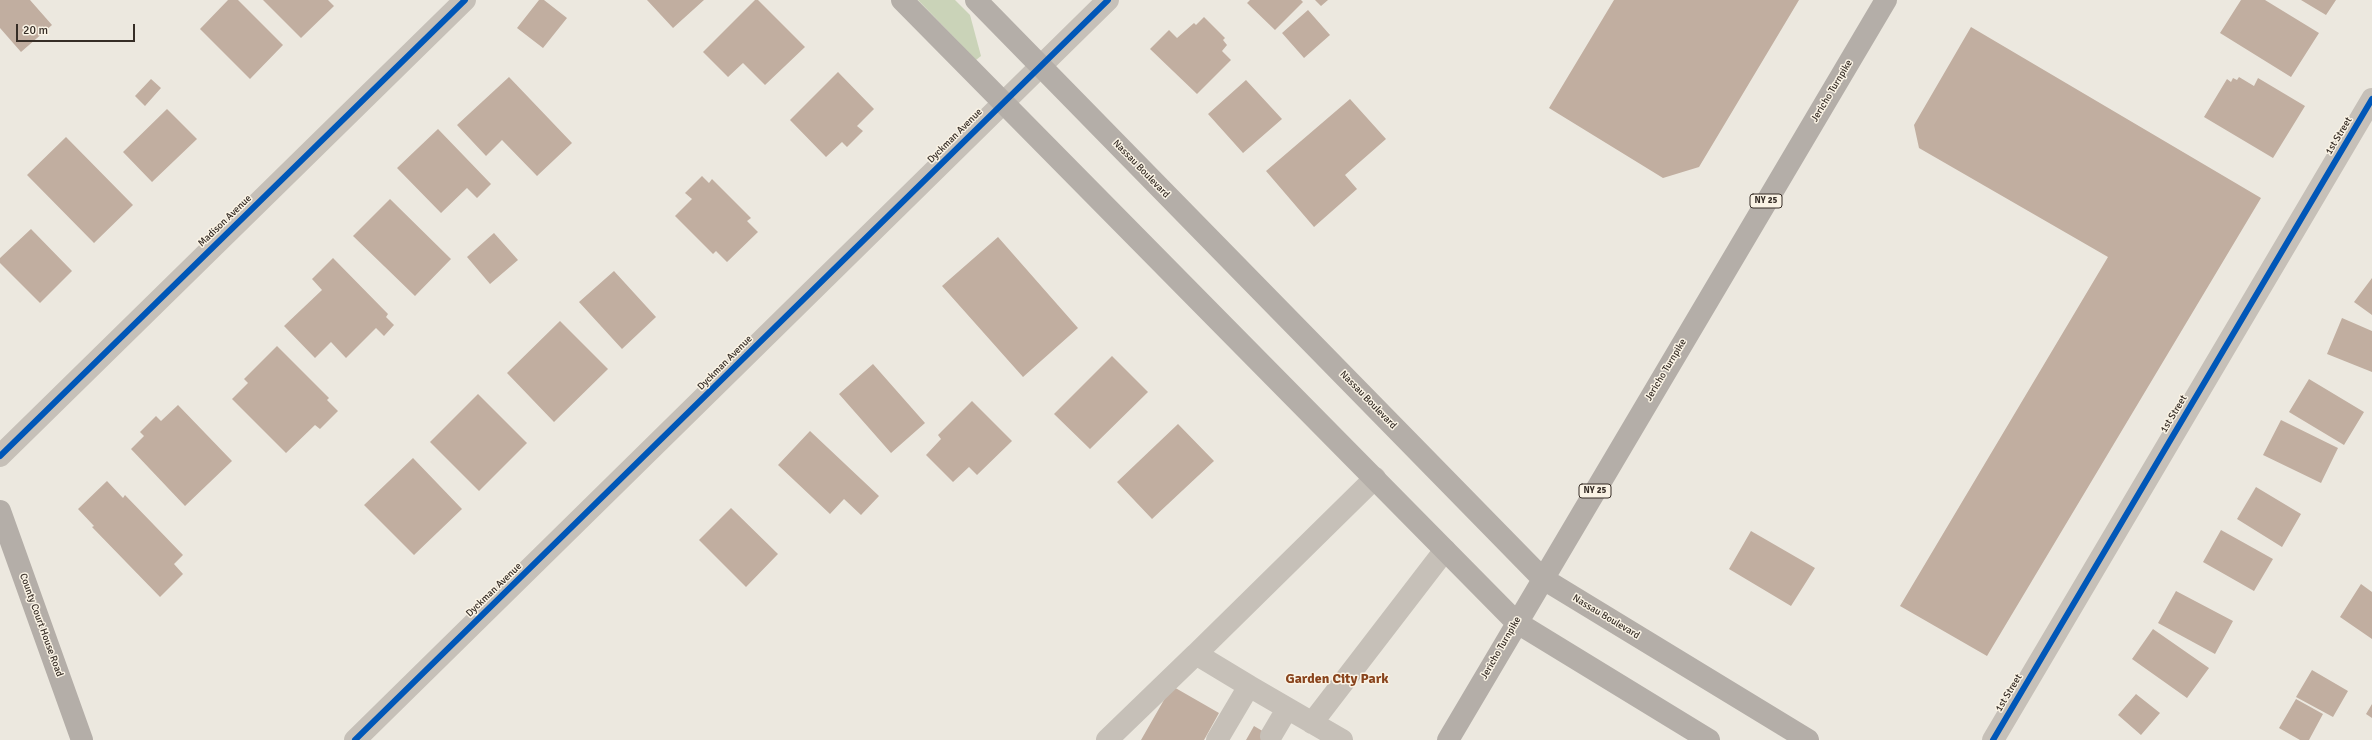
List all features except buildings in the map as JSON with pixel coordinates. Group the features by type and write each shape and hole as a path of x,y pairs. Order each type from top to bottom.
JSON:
{"main road":[{"path":"902,0 1516,622 1709,740"},
{"name":"Nassau Boulevard","path":"976,0 1542,578 1808,740"},
{"name":"Jericho Turnpike","path":"1448,740 1542,578 1886,0"},
{"name":"County Court House Road","path":"0,511 82,740"}],"street":[{"name":"Madison Avenue","path":"0,456 465,0"},
{"name":"Dyckman Avenue","path":"355,740 1108,0"},
{"name":"1st Street","path":"1992,740 2372,99"},
{"path":"1107,740 1375,478"},
{"path":"1313,730 1445,550"},
{"path":"1196,654 1287,709 1313,730 1342,740"},
{"path":"1217,740 1249,686"},
{"path":"1271,736 1287,709"}],"green space":[{"path":"918,0 955,0 970,15 981,56 976,60"}],"cycle path":[{"path":"0,456 465,0"},
{"path":"355,740 1108,0"},
{"path":"1993,740 2372,99"}],"district":[{"name":"Garden City Park","path":"1337,679"}]}
